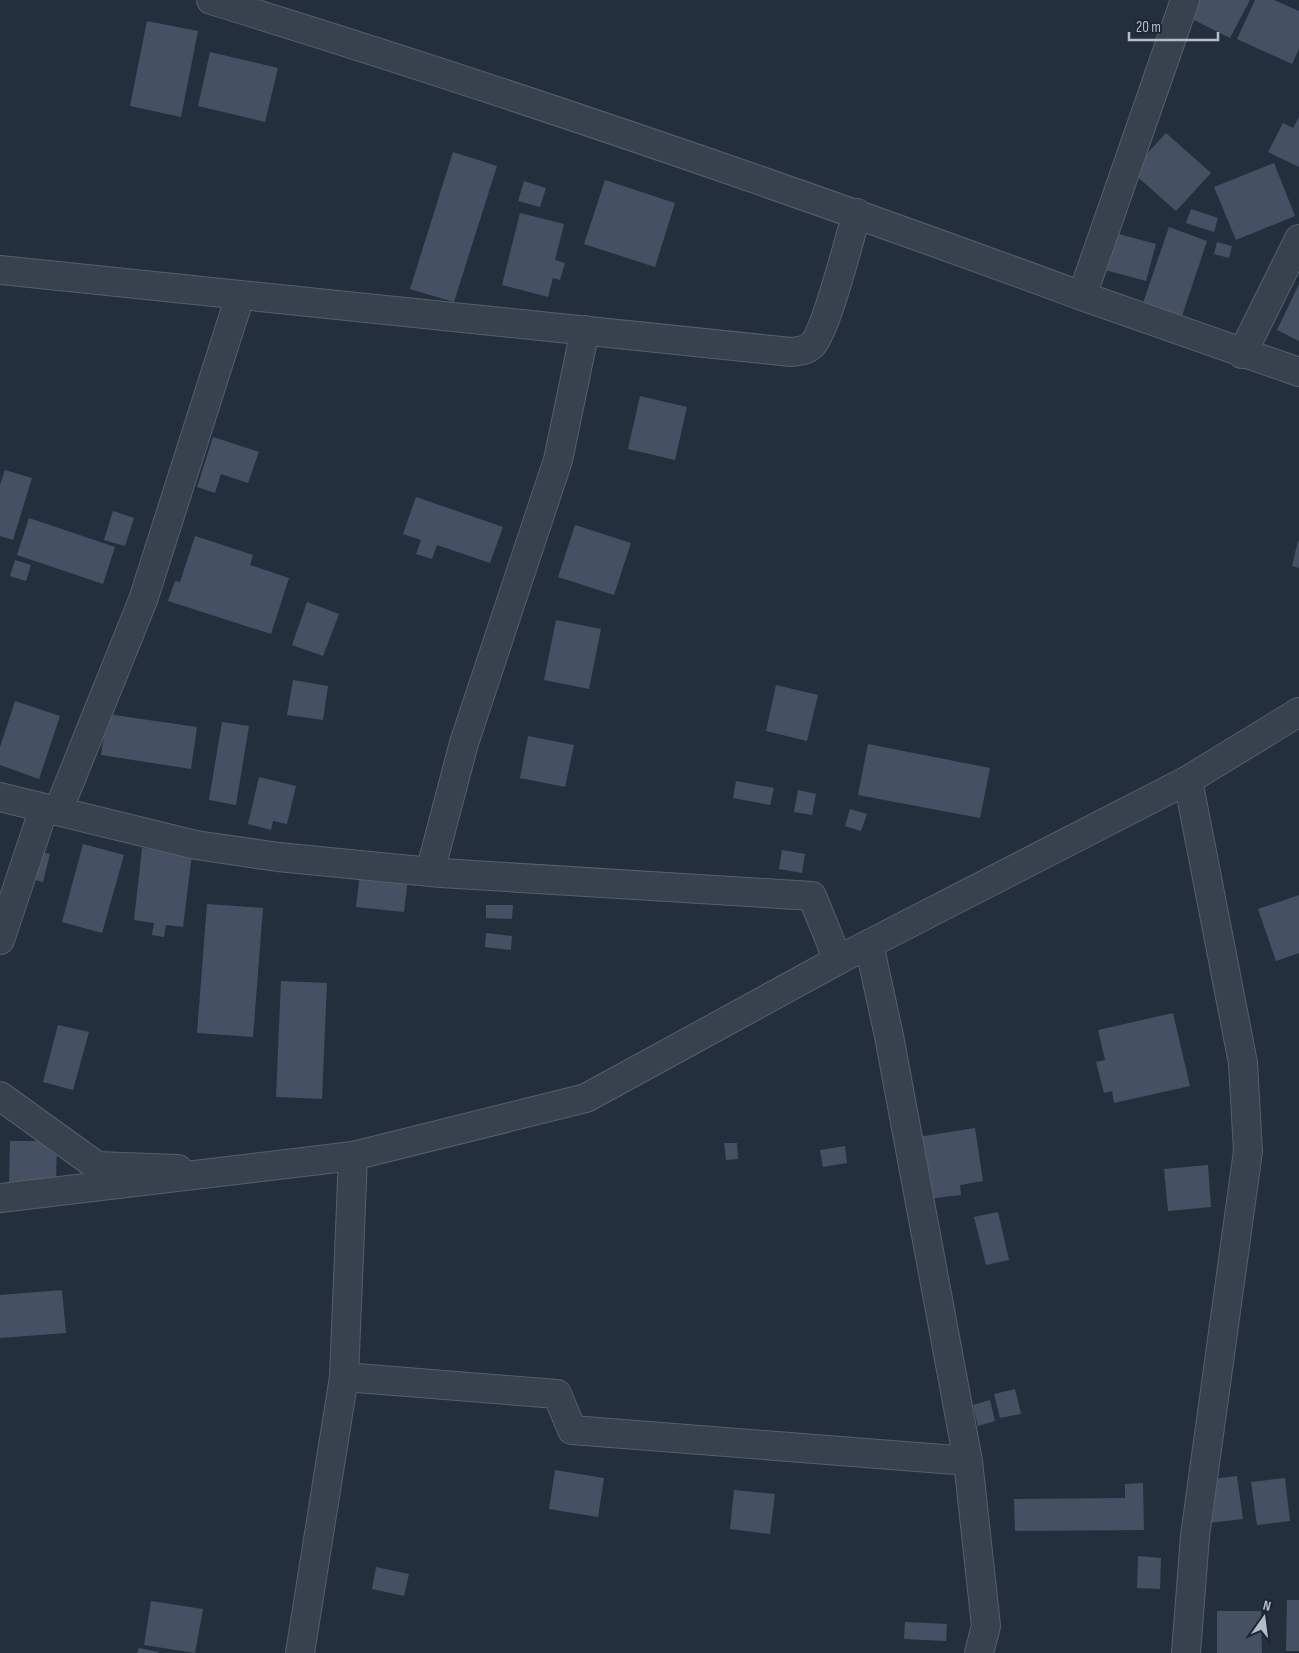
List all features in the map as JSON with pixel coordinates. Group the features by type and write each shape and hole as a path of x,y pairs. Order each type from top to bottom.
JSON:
{"street":[{"path":"211,0 374,50 857,213 1242,354 1299,372"},
{"path":"1082,296 1185,0"},
{"path":"0,270 791,352 803,351 813,345 827,312 857,213"},
{"path":"1242,354 1299,239"},
{"path":"0,940 51,809 143,600 240,296"},
{"path":"430,872 464,744 558,460 585,330"},
{"path":"0,1198 353,1156 586,1098 840,959 1188,780 1299,712"},
{"path":"1186,1653 1195,1536 1248,1151 1243,1063 1188,780"},
{"path":"0,797 196,845 278,856 430,872 812,896 833,948 840,959"},
{"path":"869,944 889,1036 968,1461 986,1626 979,1653"},
{"path":"0,1096 97,1166 239,1171"},
{"path":"300,1653 344,1377 353,1156"},
{"path":"344,1377 557,1394 572,1430 968,1461"}],"building":[{"path":"1194,0 1250,0 1230,38 1186,16"},
{"path":"1255,0 1274,0 1299,11 1299,49 1292,64 1237,39"},
{"path":"147,21 198,31 181,117 130,106"},
{"path":"210,52 278,68 265,122 198,106"},
{"path":"1299,117 1299,167 1268,152 1283,123 1293,128"},
{"path":"1166,133 1211,173 1176,211 1131,171"},
{"path":"453,152 497,166 454,302 410,289"},
{"path":"1274,163 1295,216 1236,240 1214,187"},
{"path":"605,180 675,203 655,267 584,244"},
{"path":"524,181 546,188 540,207 518,201"},
{"path":"1191,209 1218,218 1214,232 1186,223"},
{"path":"520,213 564,224 555,260 565,263 560,280 553,278 548,297 502,285"},
{"path":"1169,227 1207,241 1182,316 1143,303"},
{"path":"1115,233 1156,244 1146,281 1105,270"},
{"path":"1217,242 1232,246 1229,258 1214,254"},
{"path":"1299,284 1299,341 1277,330"},
{"path":"640,396 687,407 675,460 628,449"},
{"path":"213,437 259,452 248,483 221,474 215,493 197,487"},
{"path":"5,470 32,478 13,540 0,536 0,485"},
{"path":"416,497 503,527 490,563 437,545 432,559 416,554 421,540 403,534"},
{"path":"113,511 134,518 125,546 104,540"},
{"path":"29,518 115,547 103,584 17,555"},
{"path":"575,525 631,543 614,595 558,577"},
{"path":"195,536 253,555 250,565 289,578 271,634 168,601 175,581 180,582"},
{"path":"1299,541 1299,568 1292,566"},
{"path":"15,560 31,565 26,581 10,576"},
{"path":"307,602 339,614 323,656 292,645"},
{"path":"556,620 601,629 589,689 544,680"},
{"path":"293,680 328,686 323,720 287,715"},
{"path":"776,685 818,695 807,741 766,731"},
{"path":"15,701 60,716 39,779 0,765 0,747"},
{"path":"107,714 197,727 191,769 101,755"},
{"path":"222,722 249,726 236,805 209,800"},
{"path":"528,736 574,745 565,787 520,778"},
{"path":"868,744 990,768 980,818 858,795"},
{"path":"259,777 296,786 287,824 273,821 271,830 248,824"},
{"path":"736,781 774,788 770,805 733,798"},
{"path":"798,790 816,794 812,815 794,812"},
{"path":"850,809 867,814 861,831 845,826"},
{"path":"83,844 124,855 102,933 62,922"},
{"path":"142,848 192,854 183,927 166,925 164,937 152,935 154,923 134,920"},
{"path":"31,849 50,854 43,882 24,877"},
{"path":"782,850 805,854 802,873 779,869"},
{"path":"360,873 408,878 404,912 356,907"},
{"path":"1299,895 1299,953 1276,961 1258,909"},
{"path":"207,904 263,908 253,1037 197,1033"},
{"path":"486,905 513,905 512,919 486,918"},
{"path":"486,933 512,936 511,950 485,947"},
{"path":"281,981 327,983 322,1099 276,1097"},
{"path":"1173,1013 1190,1086 1114,1103 1112,1091 1104,1093 1096,1062 1105,1060 1098,1030"},
{"path":"58,1025 89,1032 73,1090 43,1082"},
{"path":"975,1128 983,1181 960,1185 961,1195 927,1199 918,1137"},
{"path":"10,1141 57,1141 56,1183 9,1182"},
{"path":"724,1143 737,1143 738,1159 726,1160"},
{"path":"845,1146 847,1163 823,1167 820,1150"},
{"path":"1208,1165 1211,1207 1168,1211 1164,1169"},
{"path":"998,1212 1009,1260 986,1265 974,1217"},
{"path":"62,1290 66,1333 0,1338 0,1295"},
{"path":"1015,1389 1021,1414 1000,1418 994,1394"},
{"path":"990,1400 995,1421 978,1426 973,1405"},
{"path":"555,1470 604,1478 598,1517 549,1509"},
{"path":"1237,1476 1243,1519 1209,1523 1204,1480"},
{"path":"1285,1478 1290,1521 1257,1525 1251,1482"},
{"path":"1143,1483 1144,1530 1015,1531 1014,1499 1125,1498 1125,1484"},
{"path":"734,1490 775,1494 770,1534 730,1529"},
{"path":"1138,1556 1161,1558 1160,1589 1137,1588"},
{"path":"376,1567 409,1574 404,1596 372,1589"},
{"path":"1287,1600 1299,1600 1299,1651 1286,1651"},
{"path":"151,1601 203,1609 195,1653 144,1645"},
{"path":"1217,1611 1261,1611 1262,1653 1217,1653"},
{"path":"905,1622 947,1624 946,1641 904,1639"},
{"path":"139,1648 159,1652 137,1653"}]}
